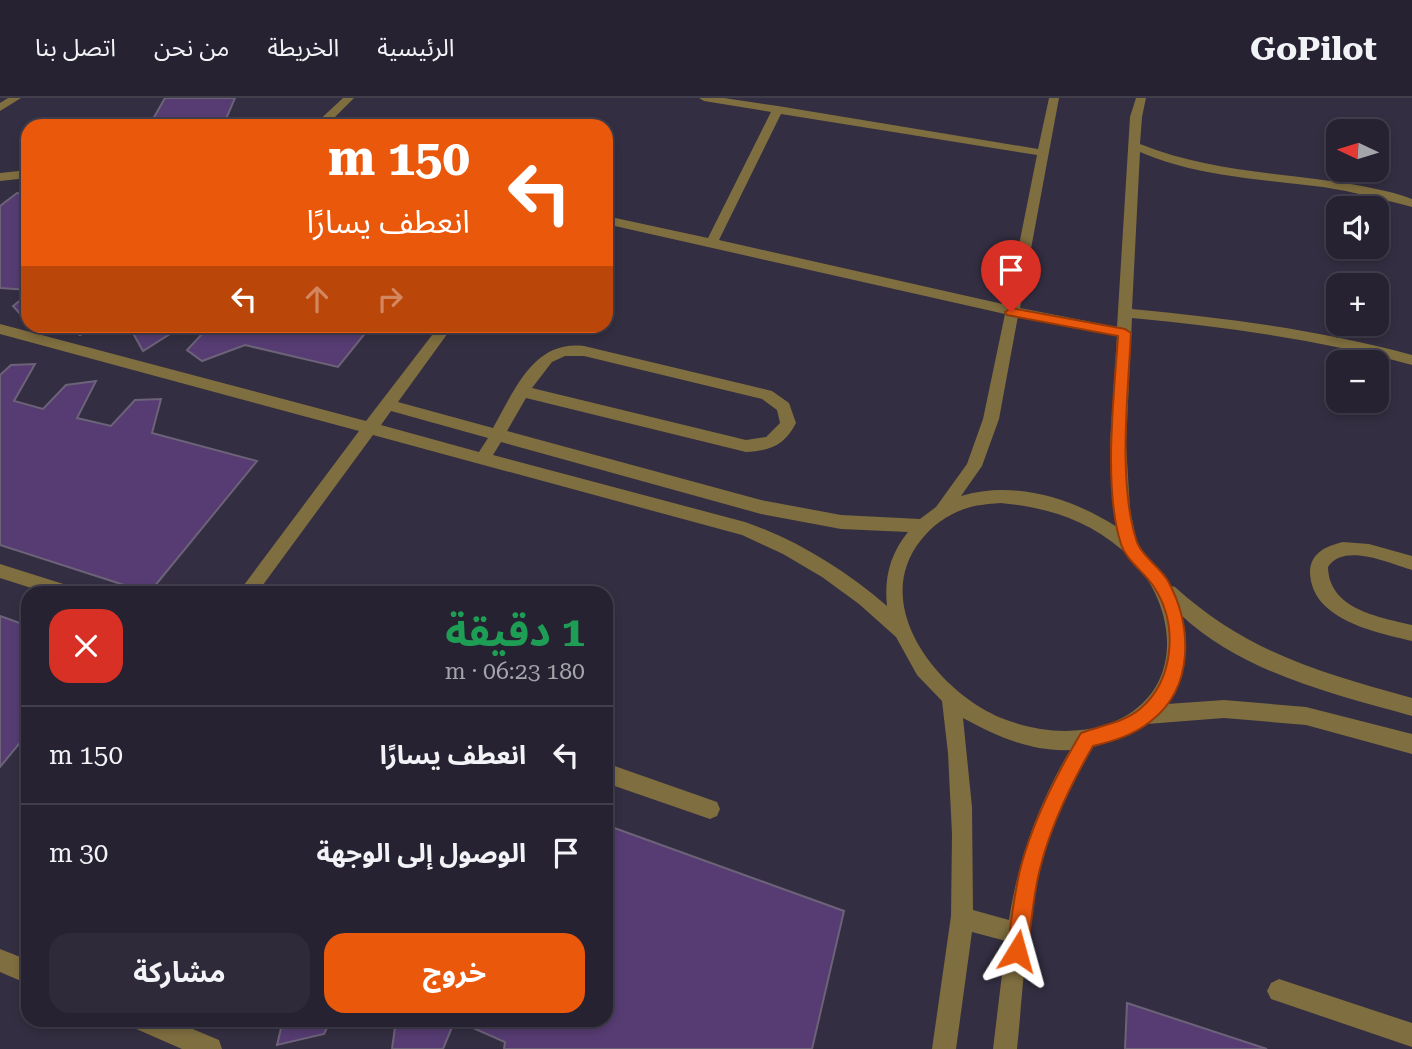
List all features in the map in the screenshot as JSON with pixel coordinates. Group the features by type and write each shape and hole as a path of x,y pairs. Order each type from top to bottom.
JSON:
{"street":[{"path":"0,108 16,98"},
{"path":"326,119 349,98"},
{"path":"704,98 1044,153"},
{"path":"940,512 974,466 991,419 1054,98"},
{"path":"1129,544 1119,465 1135,146 1141,98"},
{"path":"712,242 778,109"},
{"path":"1135,146 1185,164 1324,183 1397,197 1412,203"},
{"path":"0,177 21,175"},
{"path":"613,221 1011,312 1125,333"},
{"path":"1126,313 1302,337 1371,349 1412,360"},
{"path":"0,328 745,529 779,542 843,579 873,603 901,631"},
{"path":"252,586 441,333"},
{"path":"483,459 524,392 549,356 575,350 767,396 783,407 788,423 779,439 769,444 746,446 524,392"},
{"path":"389,405 800,516 841,522 922,526"},
{"path":"1161,583 1173,611 1179,640 1175,668 1165,693 1146,715 1119,731 1087,739 1052,740 1016,732 981,718 951,698 929,677 912,654 901,631 894,600 896,572 905,547 922,526 940,512 968,500 1000,496 1033,498 1067,508 1100,523 1129,544 1161,583 1207,627 1267,662 1328,684 1412,706"},
{"path":"1412,563 1345,549 1323,558 1319,568 1326,593 1352,616 1369,623 1412,633"},
{"path":"0,570 49,586"},
{"path":"944,1049 962,918 963,801 951,698"},
{"path":"1146,715 1224,709 1292,714 1412,744"},
{"path":"1005,1049 1030,867 1046,819 1065,777 1087,739"},
{"path":"613,775 710,809"},
{"path":"962,918 1020,934"},
{"path":"0,960 21,969"},
{"path":"1279,991 1412,1035"},
{"path":"158,1027 210,1049"}],"building":[{"path":"165,98 235,98 226,119 153,119"},
{"path":"17,193 21,194 21,290 0,288 0,206"},
{"path":"21,300 21,315 13,306"},
{"path":"136,333 172,333 143,351 134,335"},
{"path":"203,333 365,333 338,367 245,345 202,361 187,350"},
{"path":"35,364 14,401 43,409 66,385 96,381 77,418 111,426 135,400 161,399 152,433 257,461 155,586 127,586 0,545 0,375 11,365"},
{"path":"0,616 21,624 21,742 0,767"},
{"path":"613,828 844,911 812,1049 504,1049 505,1042 471,1027 613,1027"},
{"path":"1127,1003 1267,1049 1125,1049"},
{"path":"281,1027 328,1027 324,1034 277,1045"},
{"path":"395,1027 452,1027 443,1049 392,1049"}],"route":[{"path":"1011,312 1125,333 1118,444 1122,509 1129,544 1161,583 1173,611 1179,640 1175,668 1165,693 1146,715 1119,731 1087,739 1065,777 1046,819 1030,867 1017,951"}]}
